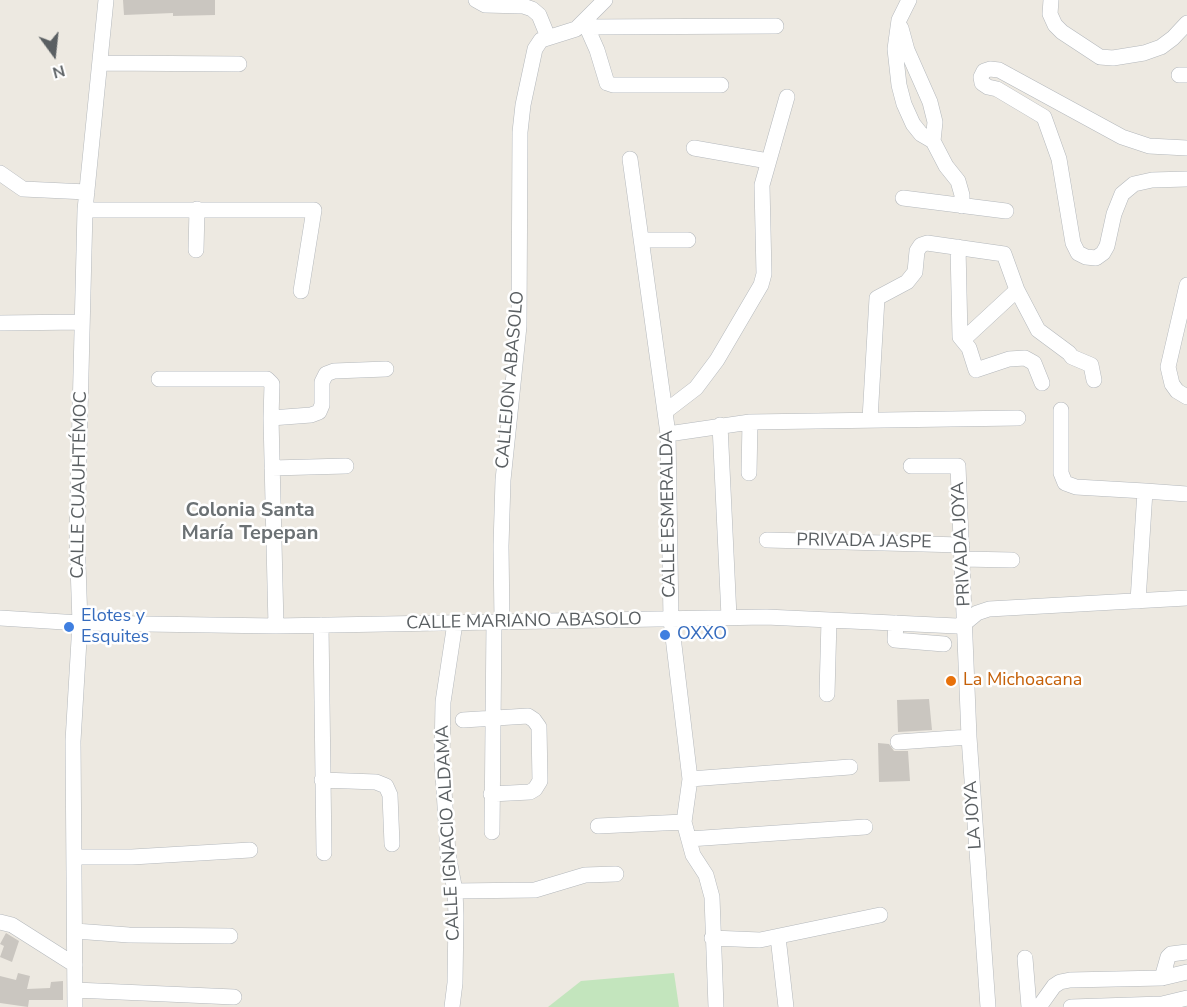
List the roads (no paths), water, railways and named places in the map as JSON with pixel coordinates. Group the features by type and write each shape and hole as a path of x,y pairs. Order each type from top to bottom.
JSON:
{"street":[{"name":"CALLE CUAUHTÉMOC","path":"75,1007 73,741 80,623 77,536 85,210 106,0"},
{"path":"476,0 485,5 523,6 531,9 539,15 548,37 563,35 586,25 776,26"},
{"path":"586,25 605,0"},
{"path":"909,0 899,20 895,49 899,85 913,124 921,134 933,141 946,166 958,181 962,206"},
{"path":"1051,0 1050,14 1055,25 1100,57 1113,58 1144,53 1173,38 1187,24"},
{"path":"899,20 907,50 930,102 935,122 933,141"},
{"path":"586,25 608,83 613,85 721,85"},
{"name":"CALLEJON ABASOLO","path":"492,832 492,716 503,480 519,326 520,132 523,105 535,49 541,40 548,37"},
{"path":"100,63 239,64"},
{"path":"1187,148 1149,146 1122,137 999,70 984,71 981,76 981,83 997,89 1044,117 1059,159 1073,243 1078,253 1086,258 1096,258 1103,253 1122,194 1134,184 1152,180 1187,179"},
{"path":"666,411 696,388 710,370 761,285 764,274 762,185 787,97"},
{"path":"694,147 768,161"},
{"name":"CALLE ESMERALDA","path":"630,159 668,434 671,620 690,779 684,822 693,855 706,875 712,897 716,1007"},
{"path":"0,173 23,189 87,192"},
{"path":"903,198 1006,212"},
{"path":"196,250 197,209"},
{"path":"85,210 314,210 301,291"},
{"path":"641,240 688,240"},
{"path":"870,420 876,298 907,282 915,272 917,251 921,244 1004,254 1017,290 1038,330 1072,357 1091,365 1094,380"},
{"path":"958,248 960,337 969,348 976,370 1009,359 1025,358 1034,363 1042,383"},
{"path":"1187,285 1168,367 1172,384 1177,391 1187,397"},
{"path":"963,340 1017,290"},
{"path":"0,323 82,322"},
{"path":"271,418 311,415 319,412 322,405 322,382 326,374 334,371 386,369"},
{"path":"159,379 267,379 272,384 276,626"},
{"path":"1061,410 1061,473 1065,483 1076,487 1187,494"},
{"path":"668,434 750,422 1018,418"},
{"path":"749,473 750,422"},
{"path":"720,425 729,617"},
{"path":"272,468 346,466"},
{"name":"PRIVADA JOYA","path":"910,466 958,466 965,623"},
{"path":"1138,601 1145,492"},
{"name":"PRIVADA JASPE","path":"767,540 962,552 1012,560"},
{"name":"CALLE MARIANO ABASOLO","path":"0,618 80,623 276,626 671,620 729,617 957,626 965,623 976,613 989,609 1187,597"},
{"path":"827,694 830,620"},
{"name":"CALLE IGNACIO ALDAMA","path":"452,1007 455,983 455,891 448,854 442,758 443,702 455,623"},
{"path":"896,623 896,640 944,644"},
{"name":"LA JOYA","path":"965,623 969,737 988,1007"},
{"path":"321,625 324,853"},
{"path":"463,720 492,716 528,716 539,727 540,782 530,792 491,794"},
{"path":"898,742 969,737"},
{"path":"690,779 850,767"},
{"path":"322,780 376,782 386,786 390,795 392,844"},
{"path":"598,826 684,822"},
{"path":"689,839 865,827"},
{"path":"74,857 132,857 250,850"},
{"path":"455,891 536,890 585,875 616,874"},
{"path":"712,938 752,940 778,938 880,915"},
{"path":"0,922 12,926 75,965"},
{"path":"75,932 230,936"},
{"path":"778,938 786,1007"},
{"path":"1162,978 1171,954 1187,952"},
{"path":"1025,958 1029,1007"},
{"path":"1039,1007 1054,986 1060,982 1162,978 1187,972"},
{"path":"75,990 234,997"},
{"path":"1071,1007 1162,1004 1187,998"}],"place":[{"name":"Elotes y Esquites","path":"69,627"},
{"name":"OXXO","path":"665,635"},
{"name":"La Michoacana","path":"951,681"}],"district":[{"name":"Colonia Santa María Tepepan","path":"250,522"}]}
